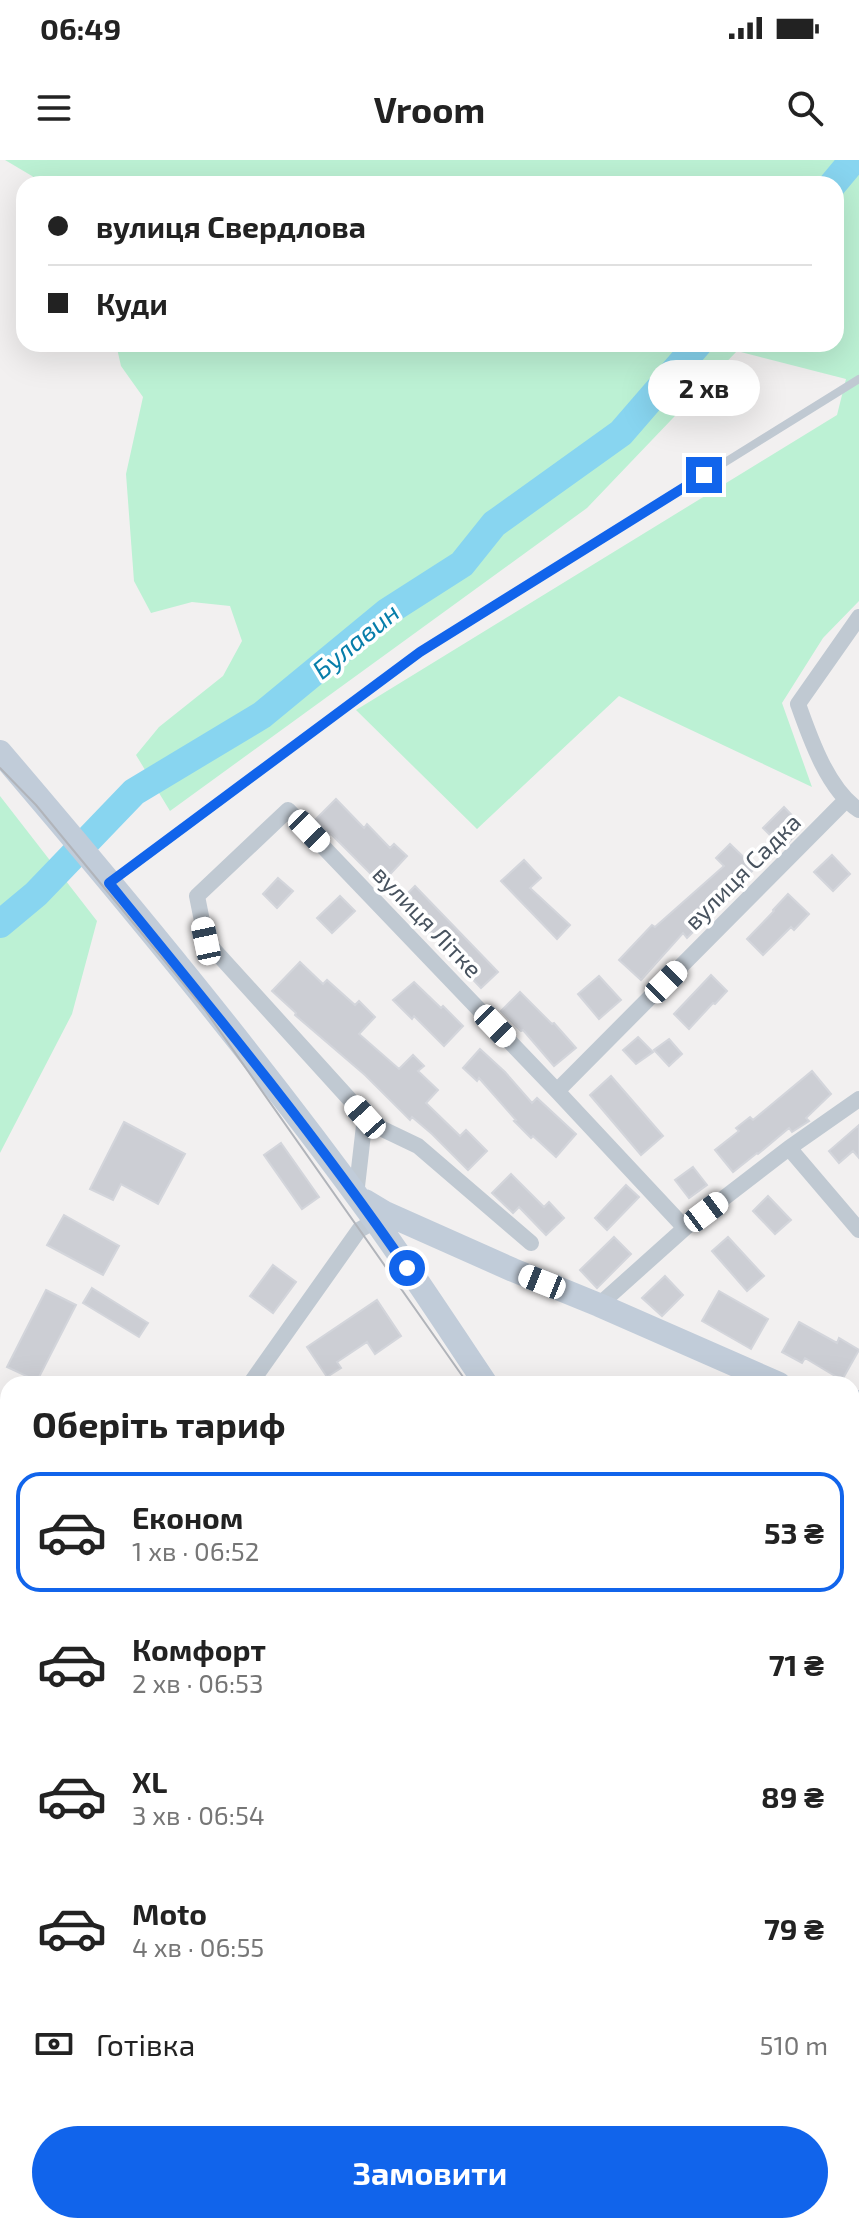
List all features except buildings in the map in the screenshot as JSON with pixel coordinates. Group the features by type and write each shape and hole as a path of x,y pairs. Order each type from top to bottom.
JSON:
{"street":[{"path":"852,805 813,747 798,704 859,617"},
{"path":"0,752 210,1007 356,1195 481,1376"},
{"name":"вулиця Садка","path":"557,1091 826,821 852,805"},
{"name":"вулиця Літке","path":"365,1117 206,941 197,896 288,810 685,1228"},
{"path":"599,1305 685,1228 859,1099"},
{"path":"356,1195 365,1117"},
{"path":"365,1117 372,1124 418,1146 531,1243"},
{"path":"789,1148 859,1230"},
{"path":"356,1195 411,1225 761,1376"},
{"path":"256,1376 359,1230 375,1221"}],"lane":[{"path":"105,878 420,652 859,379"}],"green space":[{"path":"5,160 859,160 859,601 823,638 782,703 812,787 619,696 477,829 356,710 837,415 846,379 741,352 844,352 844,176 32,176"},
{"path":"118,352 736,352 587,508 170,811 136,755 159,727 223,676 242,641 230,606 192,602 151,613 134,581 126,474 143,397 121,366"},
{"path":"0,796 97,921 72,1014 0,1153"}],"waterway":[{"name":"Булавин","path":"840,176 853,160"},
{"name":"Булавин","path":"0,924 36,894 134,792 262,715 387,612 462,564 494,524 621,433 691,352"}],"tram line":[{"path":"0,768 36,805 205,1010 462,1376"}],"route":[{"path":"407,1268 289,1107 109,883 420,652 704,475"}]}
